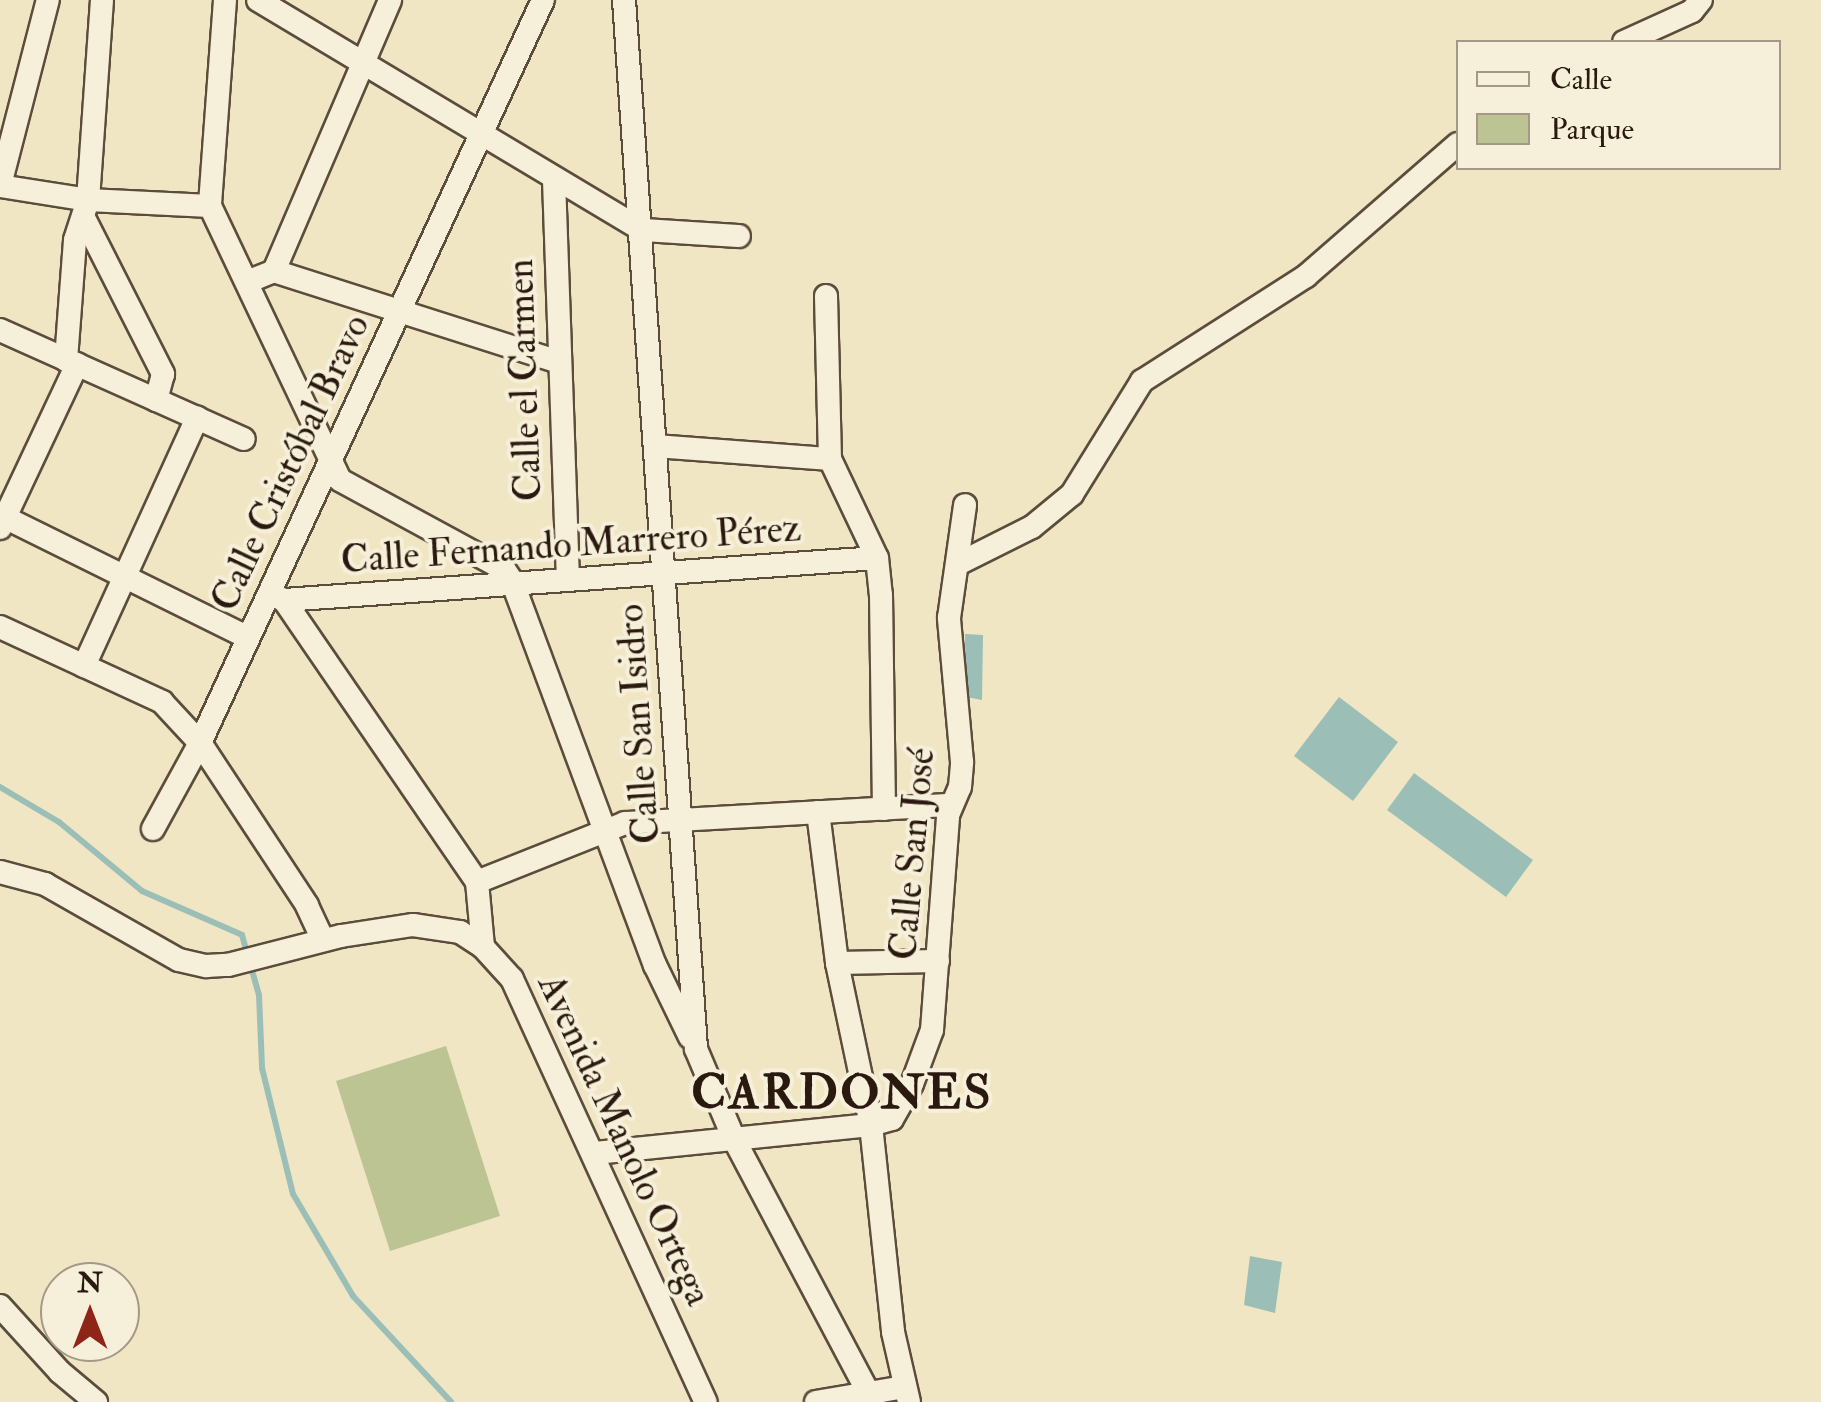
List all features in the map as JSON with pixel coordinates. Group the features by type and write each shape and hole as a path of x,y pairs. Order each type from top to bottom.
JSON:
{"street":[{"path":"48,0 0,186 87,210 210,206"},
{"path":"102,0 87,210 75,240 72,362 2,521 247,638"},
{"path":"225,0 210,206 340,480 504,570 512,581 655,965 696,1049"},
{"path":"258,0 643,230 738,236"},
{"path":"274,271 390,0"},
{"name":"Calle Cristóbal Bravo","path":"153,830 200,744 247,638 278,597 329,459 543,0"},
{"name":"Calle San Isidro","path":"624,0 643,230 696,1049 734,1139 871,1397"},
{"path":"1629,40 1692,12 1701,0"},
{"path":"960,564 1032,527 1072,494 1142,381 1306,276 1456,146"},
{"name":"Calle el Carmen","path":"554,180 568,578"},
{"path":"87,210 163,374 156,400"},
{"path":"247,282 274,271 559,362"},
{"path":"826,296 830,459 877,558 884,809"},
{"path":"0,330 244,439"},
{"path":"84,666 197,418"},
{"path":"656,446 830,459"},
{"name":"Calle San José","path":"870,1125 892,1119 912,1084 932,1030 950,806 960,788 962,762 949,618 960,564 965,505"},
{"name":"Calle Fernando Marrero Pérez","path":"278,597 877,558"},
{"path":"278,597 477,882 484,947"},
{"path":"0,627 162,702 200,744 307,906 323,940"},
{"path":"477,882 625,823 950,806"},
{"path":"816,1402 907,1394 893,1332 870,1125 836,963 818,812"},
{"name":"Avenida Manolo Ortega","path":"0,872 45,884 179,960 228,965 323,940 414,925 460,932 484,947 512,979 706,1402"},
{"path":"836,963 938,961"},
{"path":"595,1154 870,1125"},
{"path":"0,1306 60,1372 96,1402"}],"green space":[{"path":"446,1046 500,1216 390,1251 336,1081"}],"water":[{"path":"965,634 983,635 982,700 966,697"},
{"path":"1339,697 1398,742 1353,801 1294,756"},
{"path":"1414,773 1533,860 1506,897 1387,810"},
{"path":"1250,1256 1282,1262 1275,1313 1244,1305"}],"waterway":[{"path":"0,787 59,822 142,891 242,935 259,995 262,1068 293,1194 353,1296 451,1402"}],"district":[{"name":"CARDONES","path":"842,1094"}]}
